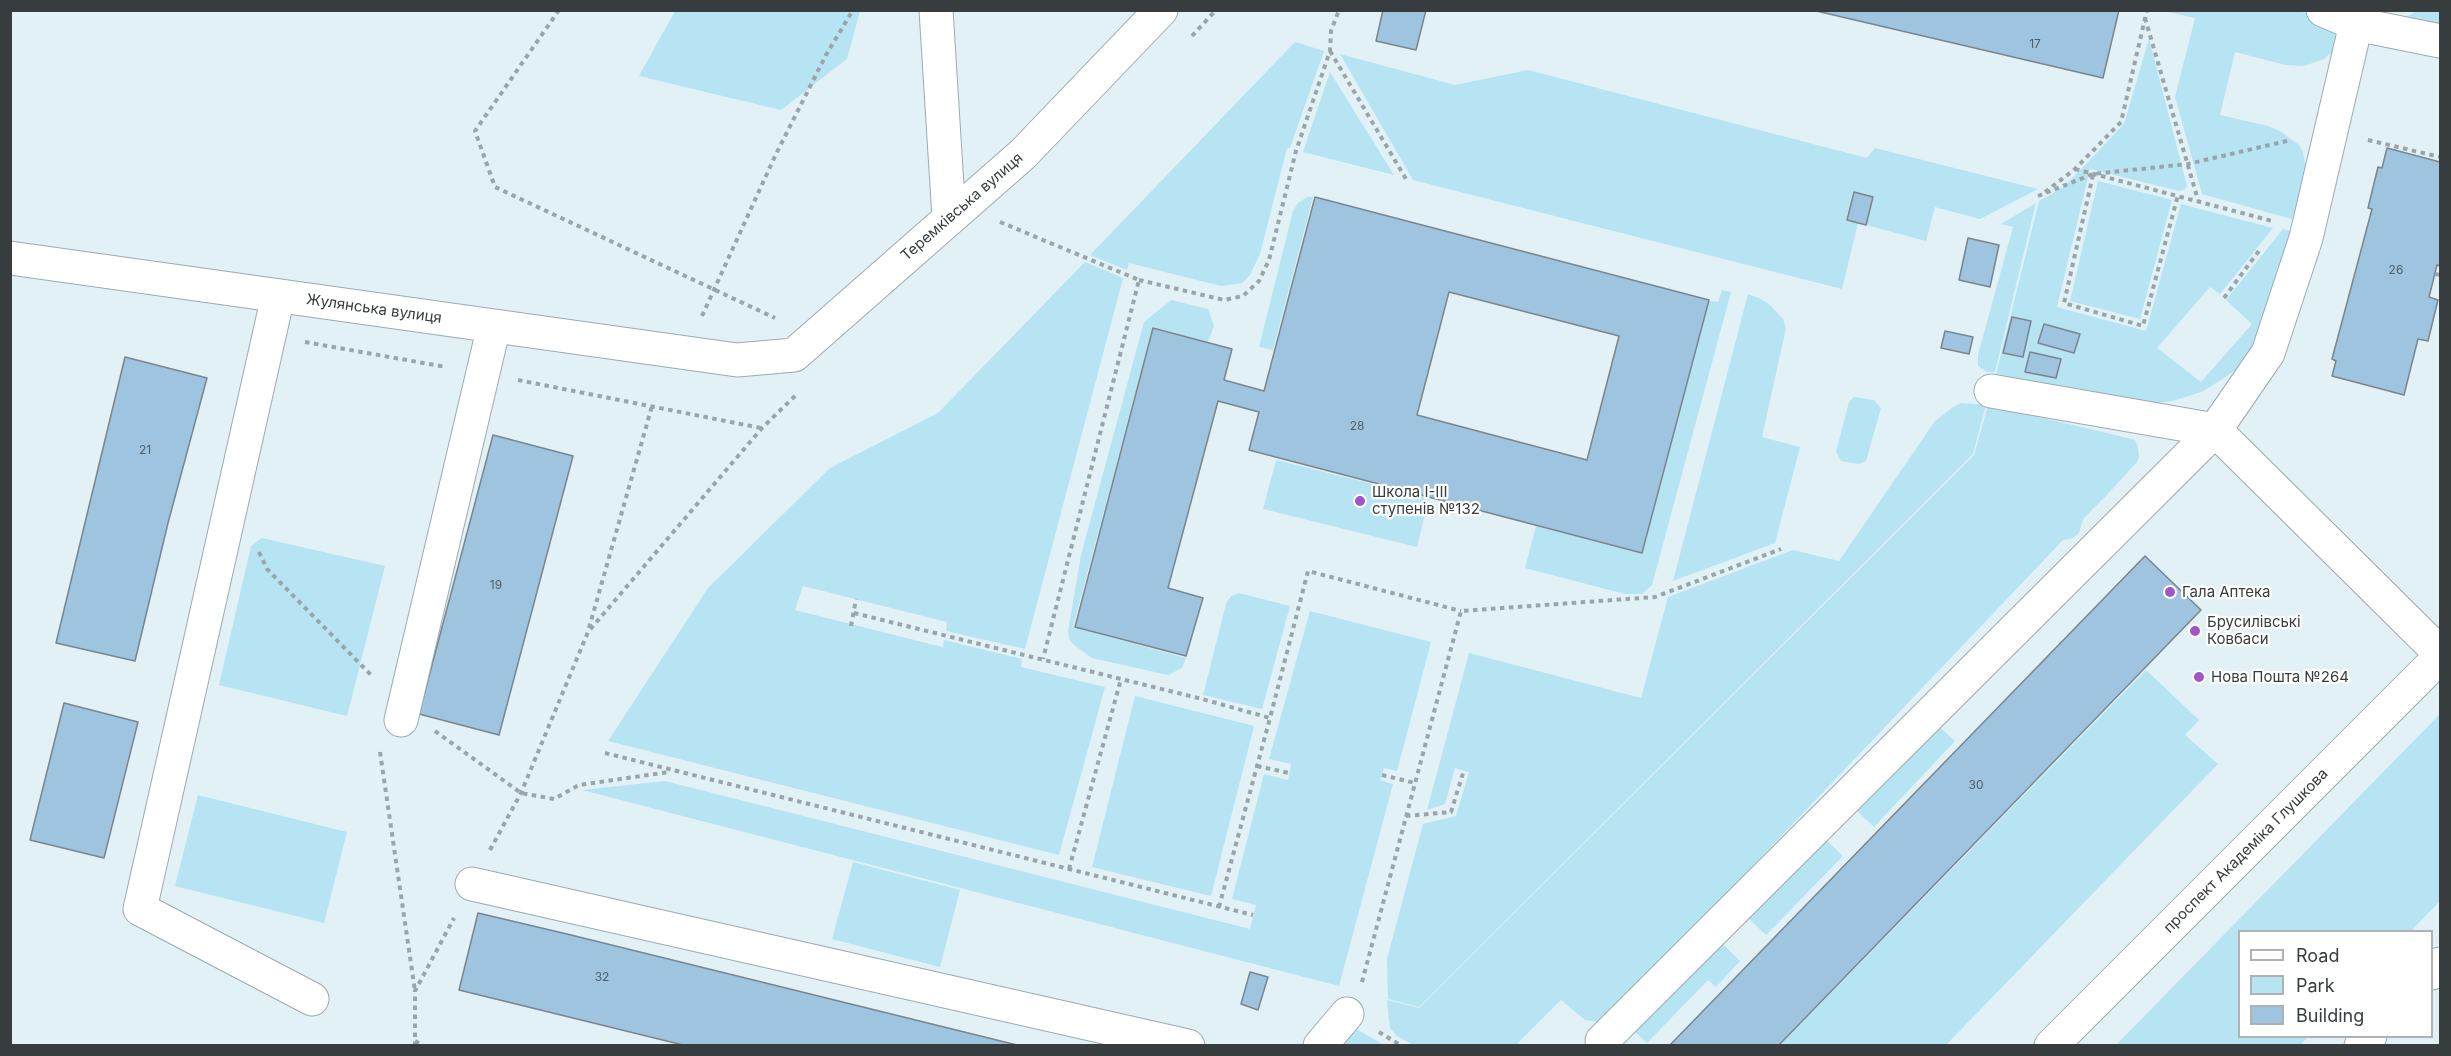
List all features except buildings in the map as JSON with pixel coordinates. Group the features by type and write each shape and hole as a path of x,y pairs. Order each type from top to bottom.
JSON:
{"main road":[{"path":"936,10 950,218"},
{"name":"Теремківська вулиця","path":"737,360 794,355 1023,154 1161,10"},
{"path":"2323,10 2356,24 2440,41"},
{"path":"1602,1041 2216,430 2268,353 2306,238 2356,24"},
{"name":"Жулянська вулиця","path":"10,258 737,360"},
{"path":"278,296 140,909 312,999"},
{"path":"402,715 494,326"},
{"path":"1991,391 2216,430 2440,655"},
{"name":"проспект Академіка Глушкова","path":"2051,1046 2440,655"},
{"path":"472,884 1188,1046"},
{"path":"1320,1046 1347,1014"}],"path":[{"path":"559,10 475,131 495,188 815,336"},
{"path":"685,353 776,154 826,56 853,10"},
{"path":"1184,44 1216,10"},
{"path":"997,221 1139,280 1224,300 1243,296 1259,281 1269,260 1296,151 1330,51 1331,31 1340,10"},
{"path":"2147,10 2121,122 2075,169 2038,196 2093,174 2188,164 2331,131 2440,157"},
{"path":"2145,17 2198,200"},
{"path":"1330,51 1406,179"},
{"path":"2075,169 2279,223"},
{"path":"2093,174 2064,303 2143,326 2178,195"},
{"path":"2224,298 2265,242"},
{"path":"2435,274 2440,274"},
{"path":"1043,659 1139,280"},
{"path":"588,632 762,428 805,387"},
{"path":"416,991 521,793 588,632 652,406"},
{"path":"257,549 267,569 369,674 402,715 521,793 554,799 579,785 673,771"},
{"path":"1219,907 1308,571 1461,611 1655,597 1781,549"},
{"path":"851,626 856,599"},
{"path":"1402,1046 1347,1014 1360,993 1461,611"},
{"path":"854,613 1121,678 1270,718"},
{"path":"369,674 371,685"},
{"path":"1069,869 1121,678"},
{"path":"379,744 416,991 416,1043 424,1046"},
{"path":"605,753 1253,915"},
{"path":"1257,766 1289,773"},
{"path":"1406,816 1451,812 1464,770"},
{"path":"1382,775 1415,783"}],"green space":[{"path":"675,11 860,11 847,59 781,110 639,76"},
{"path":"2164,11 2299,11 2317,17 2335,28 2336,43 2332,52 2324,59 2304,66 2286,65 2235,52 2220,115 2268,126 2280,131 2299,145 2303,152 2306,169 2295,220 2202,194 2175,97 2195,18"},
{"path":"2417,11 2440,11 2440,30 2404,18"},
{"path":"2149,39 2187,186 2184,190 2179,191 2090,169 2057,307 2146,331 2181,204 2273,228 2220,294 2210,287 2157,348 2201,382 2252,324 2226,300 2283,229 2291,231 2265,331 2234,371 2204,391 2173,401 2157,403 2092,397 1996,374 2039,201 2065,186 2124,124"},
{"path":"1295,42 1324,51 1290,148 1287,148 1260,254 1250,275 1242,283 1221,286 1129,263 1127,270 1090,255"},
{"path":"1340,54 1455,85 1528,70 1867,158 1875,148 2038,189 1980,219 1935,207 1926,241 1866,225 1874,197 1853,192 1846,220 1858,223 1842,289 1413,180"},
{"path":"1330,72 1394,175 1303,152"},
{"path":"2098,181 2172,200 2140,319 2070,301"},
{"path":"1307,197 1313,197 1273,350 1259,347 1293,211 1298,203"},
{"path":"2036,203 1995,372 1987,372 1978,366 1978,355 2013,227 2001,224"},
{"path":"1085,262 1123,278 1025,649 946,631 947,622 803,586 795,610 990,659 943,647 944,640 1022,659 1021,667 1105,687 1059,855 608,741 708,588 830,468 938,413"},
{"path":"1722,290 1731,292 1652,585 1642,594 1625,594 1525,568 1536,526 1643,552 1708,301 1718,302"},
{"path":"1748,294 1770,305 1783,319 1786,328 1762,437 1800,447 1775,543 1673,581"},
{"path":"1171,300 1208,309 1214,326 1208,342 1153,327 1073,627 1186,658 1182,668 1168,675 1092,658 1074,645 1069,639 1068,631 1081,555 1144,322"},
{"path":"1854,397 1874,400 1881,408 1866,461 1858,464 1841,461 1836,452 1849,402"},
{"path":"1961,403 1986,405 1973,454 1419,1007 1388,999 1387,959 1423,824 1456,816 1469,772 1455,768 1445,804 1427,810 1469,653 1641,698 1668,597 1793,550 1839,561 1935,421"},
{"path":"1988,405 2135,440 2139,457 2137,462 2083,519 2079,533 2073,538 2063,540 1610,1016 1600,1022 1585,1020 1561,1000 1516,1045 1413,1045 1397,1036 1390,1028 1387,1000 1419,1008 1974,455"},
{"path":"1276,460 1429,498 1417,547 1263,509"},
{"path":"262,538 385,566 347,716 219,685 251,546"},
{"path":"1239,593 1290,606 1262,709 1203,695 1226,604 1231,596"},
{"path":"1310,611 1431,642 1397,771 1384,768 1380,780 1393,784 1339,986 582,790 665,781 1250,929 1256,905 1232,899 1264,774 1288,780 1291,764 1269,759"},
{"path":"2146,670 2199,720 2185,735 2218,764 1946,1045 1780,1045"},
{"path":"1135,696 1254,726 1211,896 1092,867"},
{"path":"2440,714 2440,901 2412,930 2238,930 2238,1038 2307,1038 2300,1045 2116,1045"},
{"path":"1932,720 1955,741 1874,827 1851,805"},
{"path":"198,795 347,832 324,923 175,886"},
{"path":"1820,834 1843,856 1766,935 1743,913"},
{"path":"853,862 960,890 940,967 832,939"},
{"path":"1719,940 1740,961 1716,987 1708,980 1647,1043 1631,1028"},
{"path":"1348,1024 1384,1045 1341,1046"}],"place":[{"name":"Школа І-ІІІ ступенів №132","path":"1360,501"},
{"name":"Гала Аптека","path":"2170,592"},
{"name":"Брусилівські Ковбаси","path":"2195,631"},
{"name":"Нова Пошта №264","path":"2199,677"}]}
